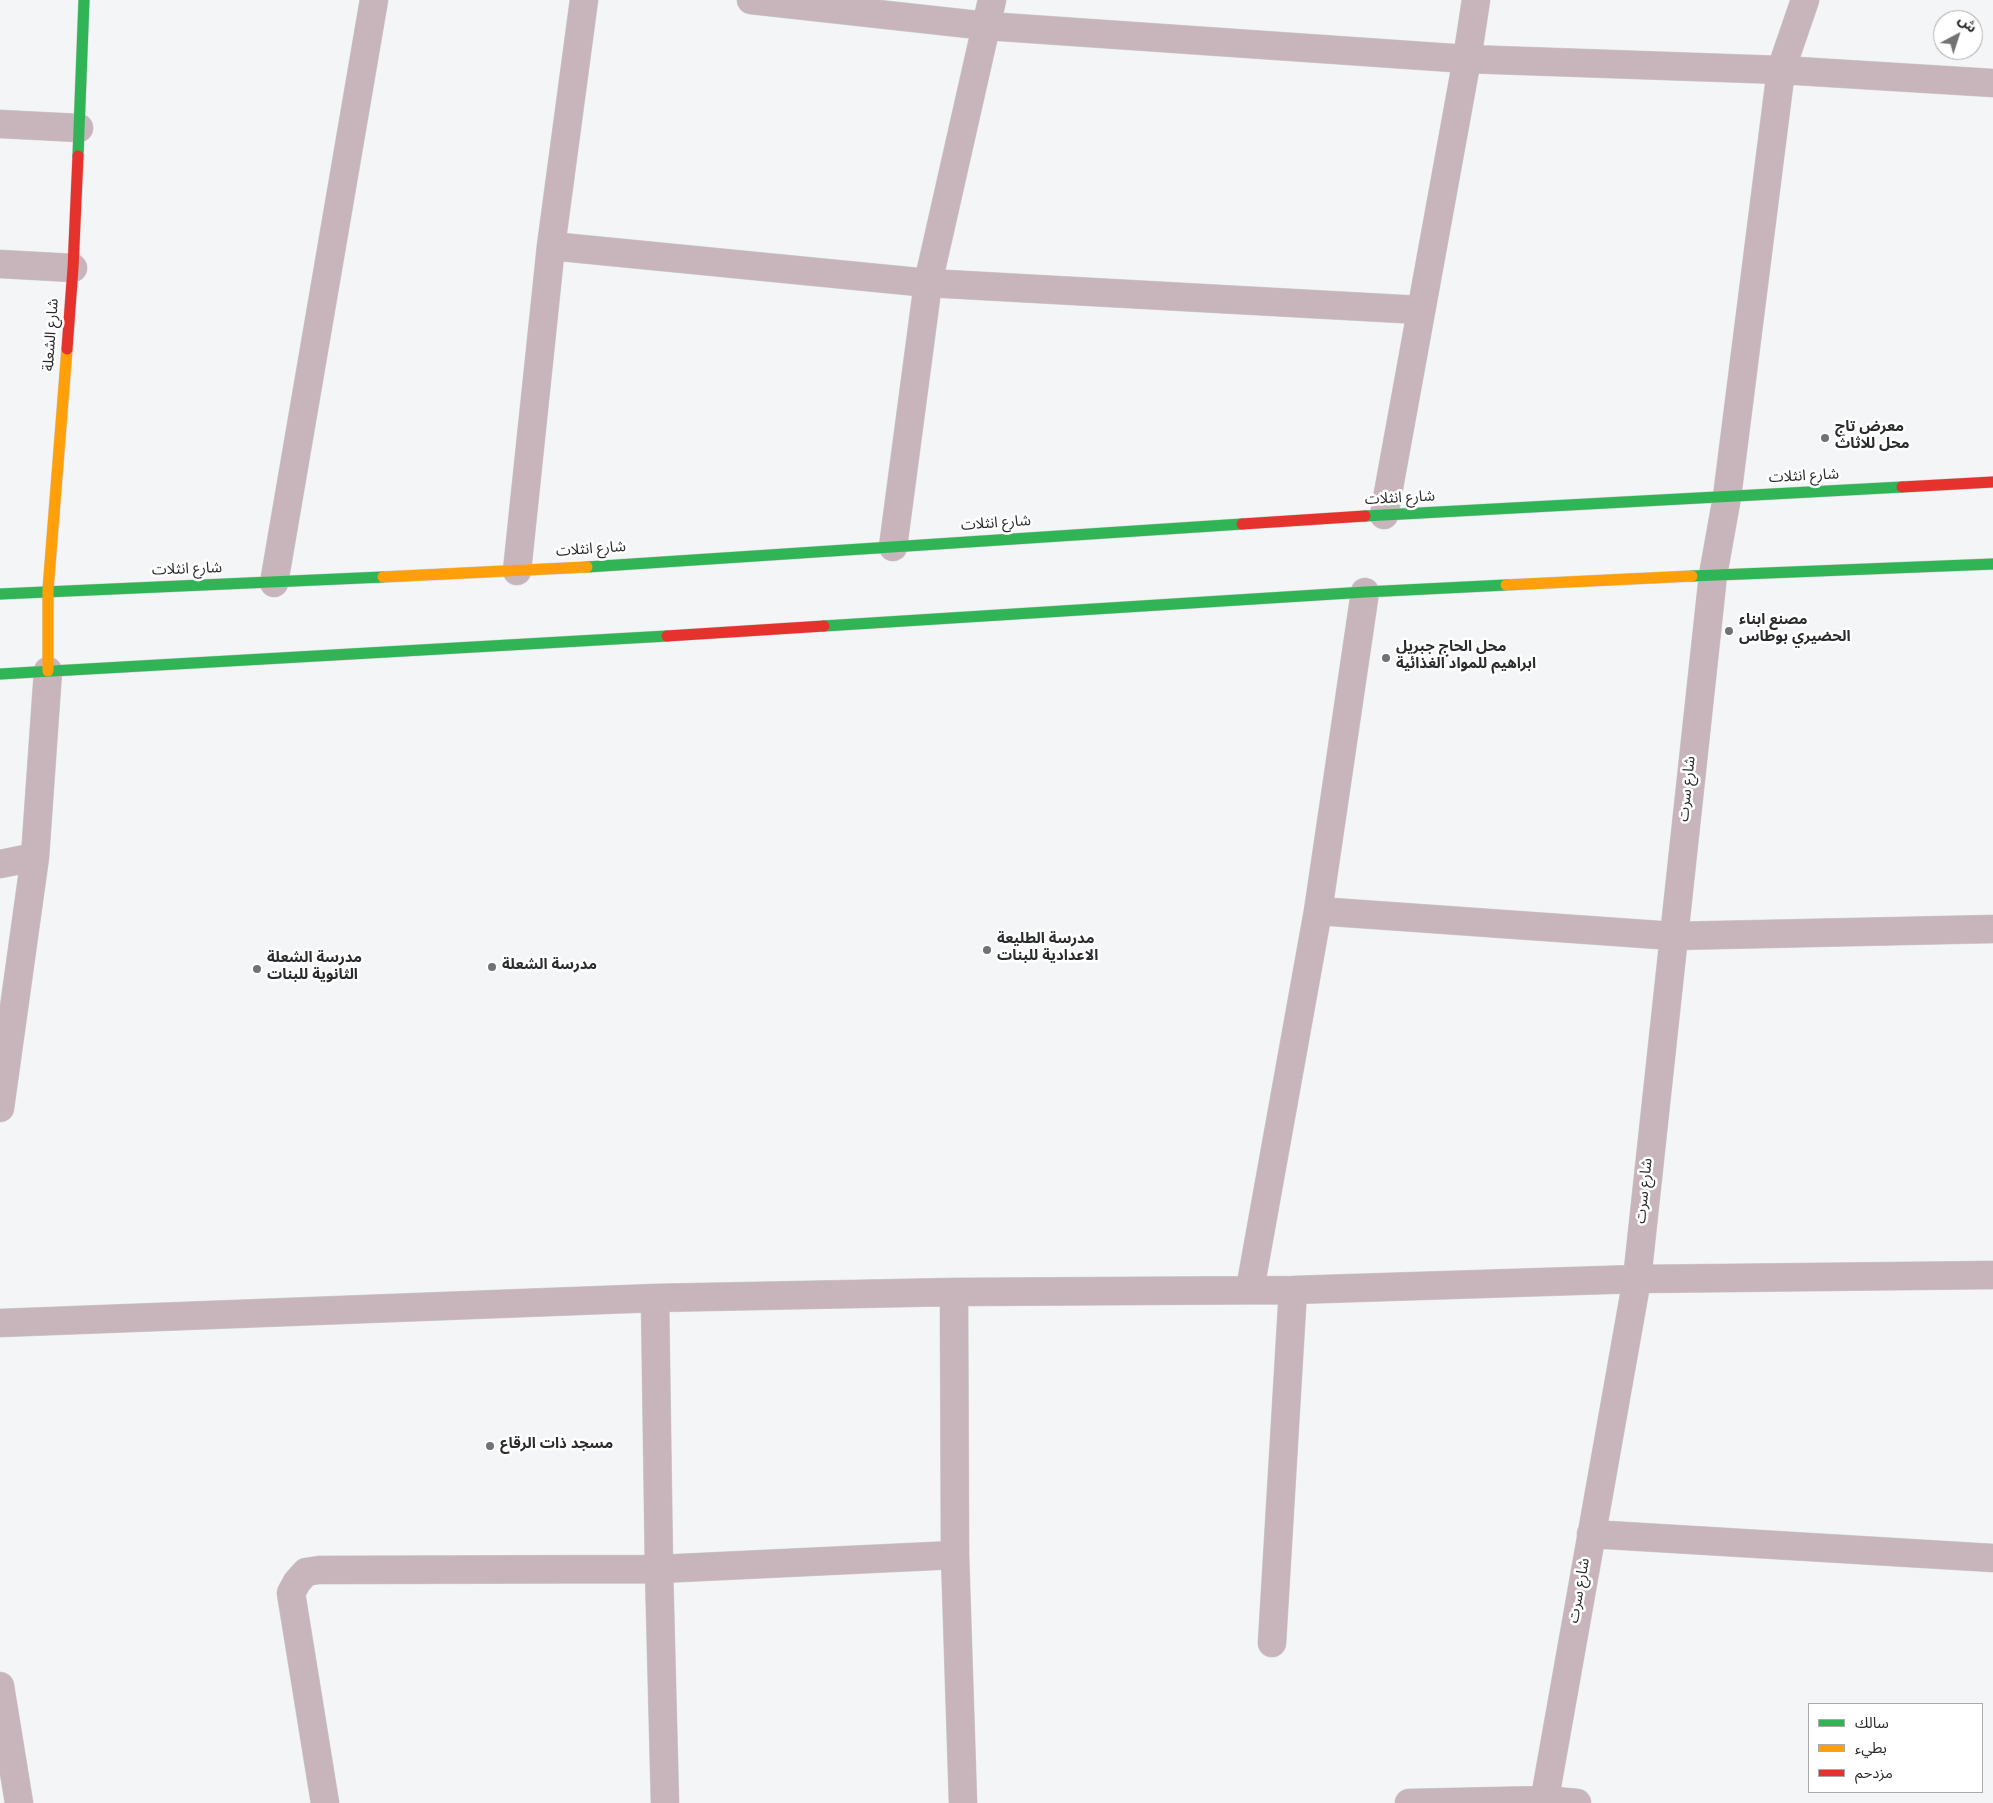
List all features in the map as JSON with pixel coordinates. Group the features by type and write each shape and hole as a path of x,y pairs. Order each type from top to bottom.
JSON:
{"main road":[{"name":"شارع الشعلة","path":"48,671 48,590 73,268 84,0"},
{"name":"شارع انثلات","path":"0,594 48,590 274,583 517,571 1384,516 1993,482"},
{"path":"0,674 753,631 1364,592 1993,564"}],"street":[{"path":"274,583 374,0"},
{"path":"517,571 551,246 584,0"},
{"path":"751,0 987,26 1467,59 1782,70 1993,82"},
{"path":"893,547 928,283 992,0"},
{"path":"1384,516 1476,0"},
{"name":"شارع سرت","path":"1544,1802 1590,1534 1637,1279 1713,575 1727,497 1782,70 1805,0"},
{"path":"0,124 79,128"},
{"path":"551,246 928,283 1420,310"},
{"path":"0,264 73,268"},
{"path":"1250,1289 1318,911 1364,592"},
{"path":"0,1108 35,856 48,671"},
{"path":"0,864 35,856"},
{"path":"1318,911 1673,936 1993,929"},
{"path":"0,1323 655,1298 954,1292 1293,1290 1637,1279 1993,1275"},
{"path":"1272,1643 1293,1290"},
{"path":"954,1292 955,1554 963,1803"},
{"path":"655,1298 665,1803"},
{"path":"1590,1534 1993,1558"},
{"path":"326,1803 291,1593 297,1582 306,1572 319,1570 659,1569 955,1554"},
{"path":"0,1686 19,1803"},
{"path":"1409,1803 1577,1803"}],"traffic: fast":[{"path":"78,156 84,0"},
{"path":"1365,516 1902,487"},
{"path":"587,567 1242,524"},
{"path":"1692,576 1993,564"},
{"path":"0,594 383,577"},
{"path":"824,626 1506,585"},
{"path":"0,674 667,636"}],"traffic: slow":[{"path":"48,671 48,590 67,349"},
{"path":"383,577 587,567"},
{"path":"1506,585 1692,576"}],"traffic: jam":[{"path":"67,349 78,156"},
{"path":"1902,487 1993,482"},
{"path":"1242,524 1365,516"},
{"path":"667,636 824,626"}],"place":[{"name":"معرض تاج محل للاثاث","path":"1825,438"},
{"name":"مصنع ابناء الحضيري بوطاس","path":"1729,631"},
{"name":"محل الحاج جبريل ابراهيم للمواد الغذائية","path":"1386,658"},
{"name":"مدرسة الطليعة الاعدادية للبنات","path":"987,950"},
{"name":"مدرسة الشعلة","path":"492,967"},
{"name":"مدرسة الشعلة الثانوية للبنات","path":"257,969"},
{"name":"مسجد ذات الرقاع","path":"490,1446"}]}
